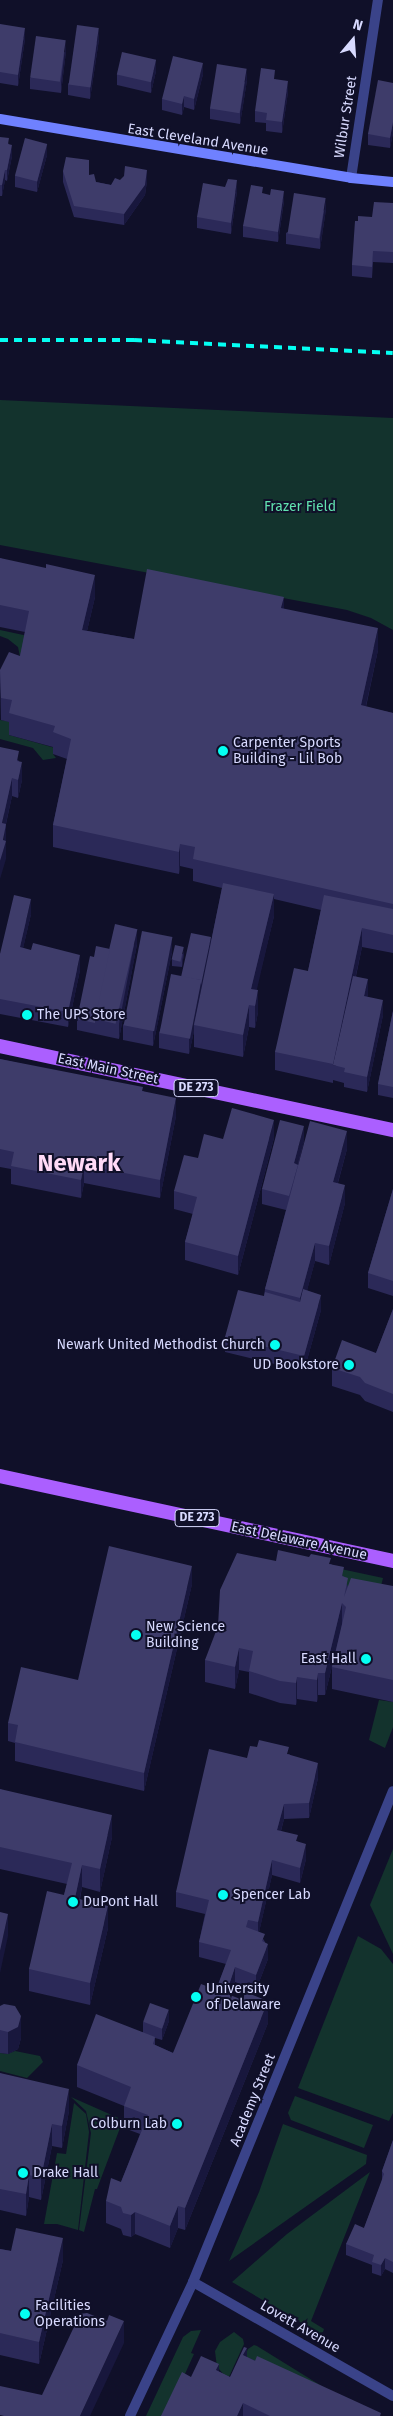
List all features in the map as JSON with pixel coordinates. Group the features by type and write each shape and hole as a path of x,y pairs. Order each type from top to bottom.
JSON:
{"main road":[{"name":"East Cleveland Avenue","path":"0,119 351,178 393,182"},
{"name":"East Main Street","path":"0,1046 393,1130"},
{"name":"East Delaware Avenue","path":"0,1476 393,1561"}],"street":[{"name":"Wilbur Street","path":"351,178 378,0"},
{"name":"Academy Street","path":"130,2416 193,2282 393,1792"},
{"name":"Lovett Avenue","path":"193,2282 393,2396"}],"green space":[{"name":"Frazer Field","path":"0,400 393,418 393,630 371,618 347,610 0,545"},
{"path":"0,630 28,636 20,657 18,647 8,639 0,636"},
{"path":"0,720 12,722 9,735 55,748 53,754 56,758 43,760 33,748 0,739"},
{"path":"313,1563 383,1578 381,1586 351,1600"},
{"path":"379,1700 393,1702 393,1727 385,1748 369,1740"},
{"path":"393,1849 393,1954 370,1905"},
{"path":"358,1936 381,1949 393,1964 393,2113 389,2121 298,2088"},
{"path":"15,2051 40,2056 43,2062 27,2078 0,2071 0,2053 8,2054"},
{"path":"295,2096 373,2125 364,2148 291,2120 288,2113"},
{"path":"71,2097 123,2120 97,2189 95,2189 84,2232 79,2230 91,2133 86,2111"},
{"path":"74,2103 86,2114 89,2132 78,2230 57,2224 44,2224 57,2153 66,2154"},
{"path":"283,2124 367,2155 366,2164 229,2261 259,2192"},
{"path":"370,2172 311,2321 324,2329 323,2332 319,2333 232,2282 287,2234"},
{"path":"201,2330 191,2353 194,2354 166,2416 146,2416 183,2337 191,2331"},
{"path":"234,2332 243,2339 244,2344 228,2379 217,2367 215,2351 220,2342"},
{"path":"254,2345 370,2416 239,2368 248,2349"}],"building":[{"path":"0,24 25,28 18,75 0,72"},
{"path":"77,25 99,28 90,87 69,84"},
{"path":"36,36 66,40 60,82 30,78"},
{"path":"122,52 156,60 151,82 117,74"},
{"path":"173,56 203,63 194,99 184,96 182,104 162,99"},
{"path":"217,64 247,69 240,113 210,108"},
{"path":"261,68 275,70 274,79 288,81 282,122 266,120 267,113 255,111"},
{"path":"378,80 393,83 393,122 390,138 368,134"},
{"path":"0,137 9,138 8,144 12,145 2,185 0,185"},
{"path":"25,138 47,144 37,182 15,176"},
{"path":"66,157 89,160 89,175 94,174 96,182 111,185 115,178 120,180 124,176 125,166 147,170 145,185 124,214 74,206 63,171"},
{"path":"228,179 237,180 231,223 197,217 203,183 225,187"},
{"path":"251,185 263,187 262,193 270,195 271,189 284,191 278,232 243,226"},
{"path":"294,193 326,198 319,239 288,233"},
{"path":"374,202 393,203 393,252 373,251 372,267 352,265 355,221 358,221 358,216 372,217"},
{"name":"Carpenter Sports Building - Lil Bob","path":"0,558 46,568 46,564 95,575 82,630 134,639 147,569 284,597 281,608 378,628 361,705 393,713 393,904 193,859 195,847 180,844 179,852 53,825 71,739 53,732 55,726 9,713 12,700 1,698 0,670 9,652 20,656 29,611 0,605"},
{"path":"0,747 19,751 17,761 22,762 18,780 12,778 2,823 6,824 3,840 6,841 0,861"},
{"path":"223,883 274,894 251,989 258,990 255,1006 249,1005 243,1035 194,1025"},
{"path":"14,895 31,899 20,947 31,950 33,943 80,955 68,1012 0,999 0,954"},
{"path":"324,895 393,909 393,935 362,928 333,1064 275,1052 294,968 308,971"},
{"path":"115,924 137,929 116,1024 93,1019"},
{"path":"142,931 172,937 154,1031 124,1025"},
{"path":"191,933 211,937 201,985 201,980 181,977"},
{"path":"175,945 184,947 180,962 172,960"},
{"path":"96,946 110,949 95,1023 77,1019 90,956 94,957"},
{"path":"171,974 201,980 190,1039 160,1033"},
{"path":"353,976 368,979 364,996 383,1000 367,1077 344,1072 345,1068 333,1065"},
{"path":"393,1011 393,1087 378,1084"},
{"path":"0,1059 143,1087 142,1091 176,1098 160,1180 84,1165 81,1180 11,1166 14,1152 0,1149"},
{"path":"232,1108 274,1120 238,1256 185,1242 197,1197 174,1191 184,1155 198,1158 204,1134 223,1139"},
{"path":"280,1120 304,1126 294,1163 298,1165 289,1196 262,1189"},
{"path":"310,1121 347,1131 333,1182 345,1185 329,1246 315,1243 300,1298 265,1289"},
{"path":"393,1189 393,1281 368,1273"},
{"path":"303,1289 321,1295 304,1356 225,1337 238,1290 264,1296 265,1292 300,1302"},
{"path":"393,1309 393,1394 365,1383 360,1377 332,1368 342,1340 376,1353"},
{"name":"New Science Building","path":"109,1546 192,1566 144,1773 15,1742 18,1725 8,1723 21,1667 78,1680"},
{"path":"278,1550 309,1557 311,1554 331,1558 329,1564 344,1567 342,1576 348,1578 344,1597 351,1578 393,1586 393,1680 332,1667 346,1607 342,1603 325,1673 318,1673 317,1680 297,1677 296,1683 280,1681 249,1671 253,1651 239,1648 235,1667 205,1660 218,1626 220,1590 237,1553 276,1561"},
{"name":"Spencer Lab","path":"259,1740 289,1747 287,1754 318,1763 309,1803 284,1804 277,1830 298,1835 296,1841 306,1844 300,1868 272,1860 258,1922 248,1920 246,1927 265,1934 262,1941 268,1944 256,1975 235,1967 226,1994 216,1990 231,1950 199,1942 209,1900 176,1892 209,1749 247,1758 250,1746 257,1747"},
{"name":"DuPont Hall","path":"0,1789 112,1815 100,1869 82,1865 75,1898 108,1906 90,1983 29,1969 47,1891 64,1895 72,1863 0,1847"},
{"path":"0,1912 8,1914 0,1951"},
{"name":"Colburn Lab","path":"201,1984 243,2000 245,1992 268,2001 185,2208 178,2206 170,2226 135,2212 131,2215 123,2213 121,2207 106,2201 111,2178 121,2182 148,2115 124,2106 131,2087 77,2065 96,2014 155,2037 153,2044 173,2053"},
{"path":"150,2003 169,2010 162,2029 143,2022"},
{"path":"4,2004 15,2006 21,2016 18,2027 8,2032 0,2030 0,2006"},
{"name":"Drake Hall","path":"0,2073 69,2089 62,2126 52,2124 41,2178 29,2175 26,2194 0,2189"},
{"path":"393,2140 393,2262 385,2258 381,2265 372,2262 374,2255 346,2244 355,2224 364,2228 384,2174 382,2171"},
{"name":"Facilities Operations","path":"16,2228 63,2238 39,2342 0,2333 0,2249 11,2251"},
{"path":"87,2313 107,2321 109,2315 124,2321 80,2416 0,2415 0,2386 42,2395 80,2314"},
{"path":"244,2347 247,2348 243,2355 255,2361 257,2356 381,2413 380,2416 270,2416 243,2403 237,2416 161,2416 182,2372 191,2377 201,2356 219,2364 216,2370 230,2377"}],"railway":[{"path":"0,340 134,340 393,353"}],"place":[{"name":"Carpenter Sports Building - Lil Bob","path":"223,751"},
{"name":"The UPS Store","path":"27,1015"},
{"name":"Newark United Methodist Church","path":"275,1345"},
{"name":"UD Bookstore","path":"349,1365"},
{"name":"New Science Building","path":"136,1635"},
{"name":"East Hall","path":"366,1659"},
{"name":"Spencer Lab","path":"223,1895"},
{"name":"DuPont Hall","path":"73,1902"},
{"name":"University of Delaware","path":"196,1997"},
{"name":"Colburn Lab","path":"177,2124"},
{"name":"Drake Hall","path":"23,2173"},
{"name":"Facilities Operations","path":"25,2314"}],"district":[{"name":"Newark","path":"79,1164"}]}
